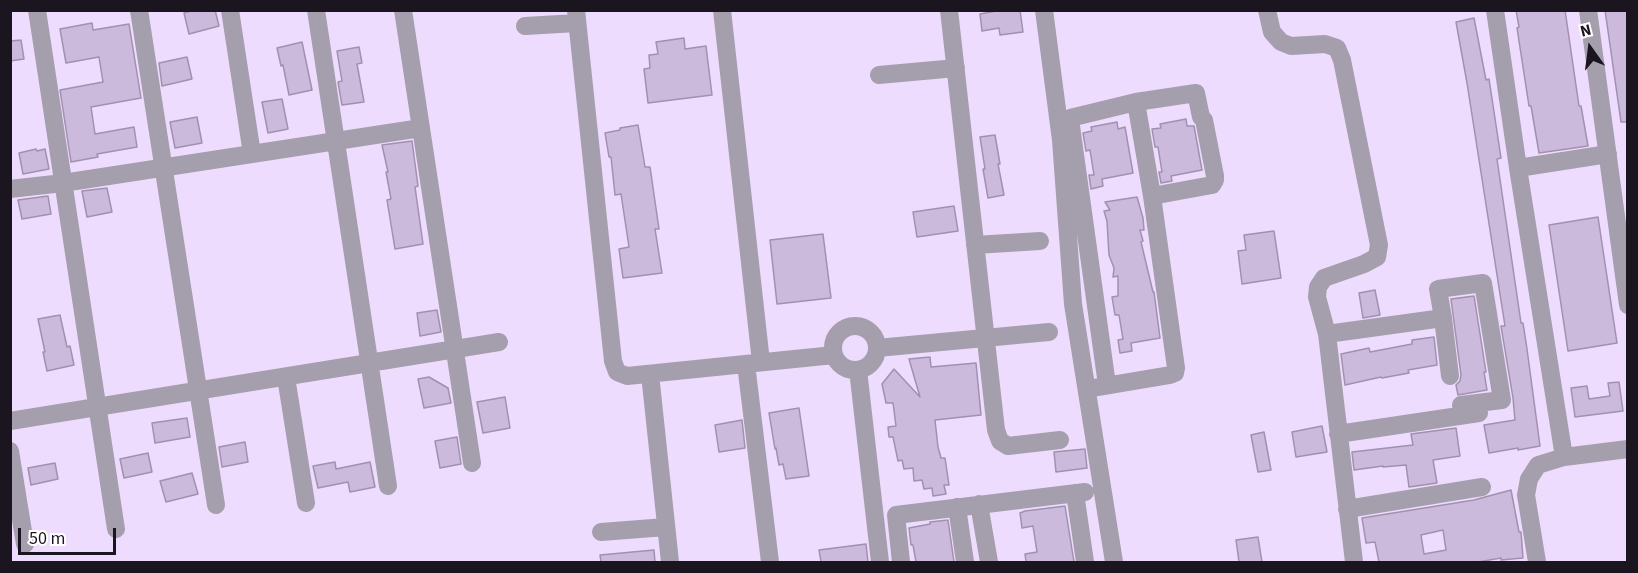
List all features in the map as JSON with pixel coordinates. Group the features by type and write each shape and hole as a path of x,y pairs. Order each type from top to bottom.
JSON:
{"street":[{"path":"37,10 116,529"},
{"path":"139,10 216,505"},
{"path":"230,10 252,154"},
{"path":"316,10 388,486"},
{"path":"403,10 472,463"},
{"path":"722,10 770,562"},
{"path":"949,10 996,430 1000,441 1008,446 1060,440"},
{"path":"1044,10 1061,140 1073,304 1114,562"},
{"path":"1267,10 1272,32 1281,42 1291,46 1325,44 1337,48 1342,60 1380,245 1377,257 1324,278 1318,287 1317,297 1327,334 1353,562"},
{"path":"1495,10 1564,457"},
{"path":"1588,10 1628,305"},
{"path":"525,27 577,17 613,360 617,372 627,376 834,355"},
{"path":"879,75 956,68"},
{"path":"1070,118 1136,102 1196,93 1215,176 1212,185 1152,196"},
{"path":"1087,389 1170,375 1176,368 1152,196 1136,102"},
{"path":"1061,140 1070,118"},
{"path":"1070,118 1107,385"},
{"path":"10,189 63,183 421,128"},
{"path":"1518,168 1608,154"},
{"path":"975,245 1040,241"},
{"path":"1450,376 1438,288 1483,283 1502,400 1461,405"},
{"path":"1327,334 1443,318"},
{"path":"852,326 867,328 876,340 876,356 866,367 858,370 843,367 834,355 832,347 834,339 844,328 852,326"},
{"path":"877,348 1049,332"},
{"path":"10,421 500,342"},
{"path":"858,370 880,562"},
{"path":"650,374 670,562"},
{"path":"286,377 306,503"},
{"path":"1338,434 1480,412"},
{"path":"1537,562 1526,495 1529,478 1538,465 1564,457 1628,449"},
{"path":"10,451 25,544"},
{"path":"1347,509 1482,487"},
{"path":"901,562 896,515 1080,493 1085,562"},
{"path":"979,504 989,562"},
{"path":"957,507 965,562"},
{"path":"601,532 666,527"}],"building":[{"path":"195,10 215,10 219,26 189,34 184,13"},
{"path":"1020,10 1023,32 1000,35 999,28 982,31 980,14"},
{"path":"1516,10 1565,10 1579,106 1581,106 1588,146 1539,153 1531,106 1529,106"},
{"path":"1605,10 1628,10 1628,122 1621,122"},
{"path":"1474,18 1486,80 1489,79 1501,158 1497,159 1540,446 1489,453 1484,425 1515,420 1501,326 1505,326 1456,22"},
{"path":"92,23 93,30 129,24 141,98 91,107 95,134 134,127 137,147 97,154 98,157 71,162 60,90 103,82 99,57 66,63 60,29"},
{"path":"684,38 685,49 706,46 712,95 648,103 644,69 650,68 649,55 658,54 656,42"},
{"path":"21,40 24,59 10,61 10,41"},
{"path":"302,42 312,90 289,95 277,48"},
{"path":"359,47 362,63 357,64 364,102 342,105 338,82 342,81 337,51"},
{"path":"187,57 192,79 162,86 159,63"},
{"path":"282,99 288,129 268,133 262,102"},
{"path":"197,117 202,143 175,148 170,122"},
{"path":"1186,119 1187,126 1194,126 1202,170 1171,176 1172,181 1161,183 1159,172 1162,172 1158,147 1155,147 1152,129 1161,128 1160,124"},
{"path":"1117,122 1118,129 1125,127 1133,173 1102,179 1103,186 1091,189 1089,175 1094,175 1090,150 1086,151 1083,133 1092,131 1091,127"},
{"path":"638,125 645,167 650,167 659,229 655,229 662,273 623,278 619,249 629,247 621,194 615,195 611,157 609,157 605,133"},
{"path":"995,135 1004,195 988,198 980,137"},
{"path":"412,141 418,186 415,187 423,244 395,249 387,200 391,199 386,172 388,172 382,145"},
{"path":"36,149 37,151 45,149 49,169 23,174 19,153"},
{"path":"107,188 112,212 87,217 82,191"},
{"path":"48,196 51,214 22,219 18,200"},
{"path":"1137,197 1143,218 1144,230 1140,230 1143,241 1141,242 1154,292 1160,338 1131,343 1132,351 1120,353 1118,340 1123,339 1119,315 1115,315 1112,297 1118,296 1118,276 1113,277 1114,268 1109,255 1107,221 1104,211 1110,210 1105,202"},
{"path":"954,206 958,231 917,237 913,212"},
{"path":"1598,217 1617,343 1568,351 1549,225"},
{"path":"1274,231 1281,278 1242,284 1238,251 1246,250 1244,235"},
{"path":"823,234 831,298 777,304 770,240"},
{"path":"1375,290 1380,315 1363,318 1359,293"},
{"path":"1474,296 1487,390 1458,395 1456,385 1461,375 1451,299"},
{"path":"437,310 441,332 420,336 417,313"},
{"path":"60,315 67,347 70,346 74,365 47,371 38,319"},
{"path":"1434,337 1437,365 1408,370 1409,373 1345,385 1341,354 1369,348 1370,352 1412,344 1412,340"},
{"path":"930,357 931,367 976,363 981,415 935,420 938,447 941,458 945,458 949,485 944,485 946,494 933,496 932,488 924,489 922,480 914,481 913,468 904,469 902,460 898,461 893,437 889,437 888,427 896,426 893,403 886,403 882,384 894,369 920,397 909,359"},
{"path":"429,377 448,388 451,403 424,408 418,379"},
{"path":"1619,382 1623,411 1575,417 1571,388 1587,386 1589,399 1610,396 1608,383"},
{"path":"505,397 510,428 483,433 477,402"},
{"path":"799,408 809,476 786,479 783,464 779,465 769,413"},
{"path":"187,418 190,437 155,443 152,423"},
{"path":"742,420 745,448 719,452 715,425"},
{"path":"1322,426 1327,452 1296,457 1292,432"},
{"path":"1456,428 1460,456 1433,460 1437,483 1409,487 1406,465 1354,470 1352,452 1413,445 1411,434"},
{"path":"1264,432 1271,470 1258,472 1251,435"},
{"path":"457,437 461,464 440,468 435,441"},
{"path":"245,442 248,462 222,467 219,447"},
{"path":"1085,449 1087,468 1056,472 1054,452"},
{"path":"148,453 152,472 124,478 120,459"},
{"path":"335,462 336,469 370,462 375,487 350,492 348,482 318,488 313,466"},
{"path":"55,463 58,479 31,485 28,468"},
{"path":"192,473 198,494 166,502 160,481"},
{"path":"1511,490 1519,532 1521,532 1523,558 1501,560 1501,558 1478,562 1379,562 1375,542 1366,543 1362,518 1474,500","holes":["1443,530 1446,550 1424,554 1421,535"]},
{"path":"1065,506 1074,562 1026,562 1025,554 1037,552 1033,526 1022,528 1020,513"},
{"path":"948,520 954,562 916,562 909,528"},
{"path":"1258,537 1262,562 1239,562 1236,540"},
{"path":"866,544 868,562 821,562 819,550"},
{"path":"654,550 655,562 601,562 600,555"}]}
